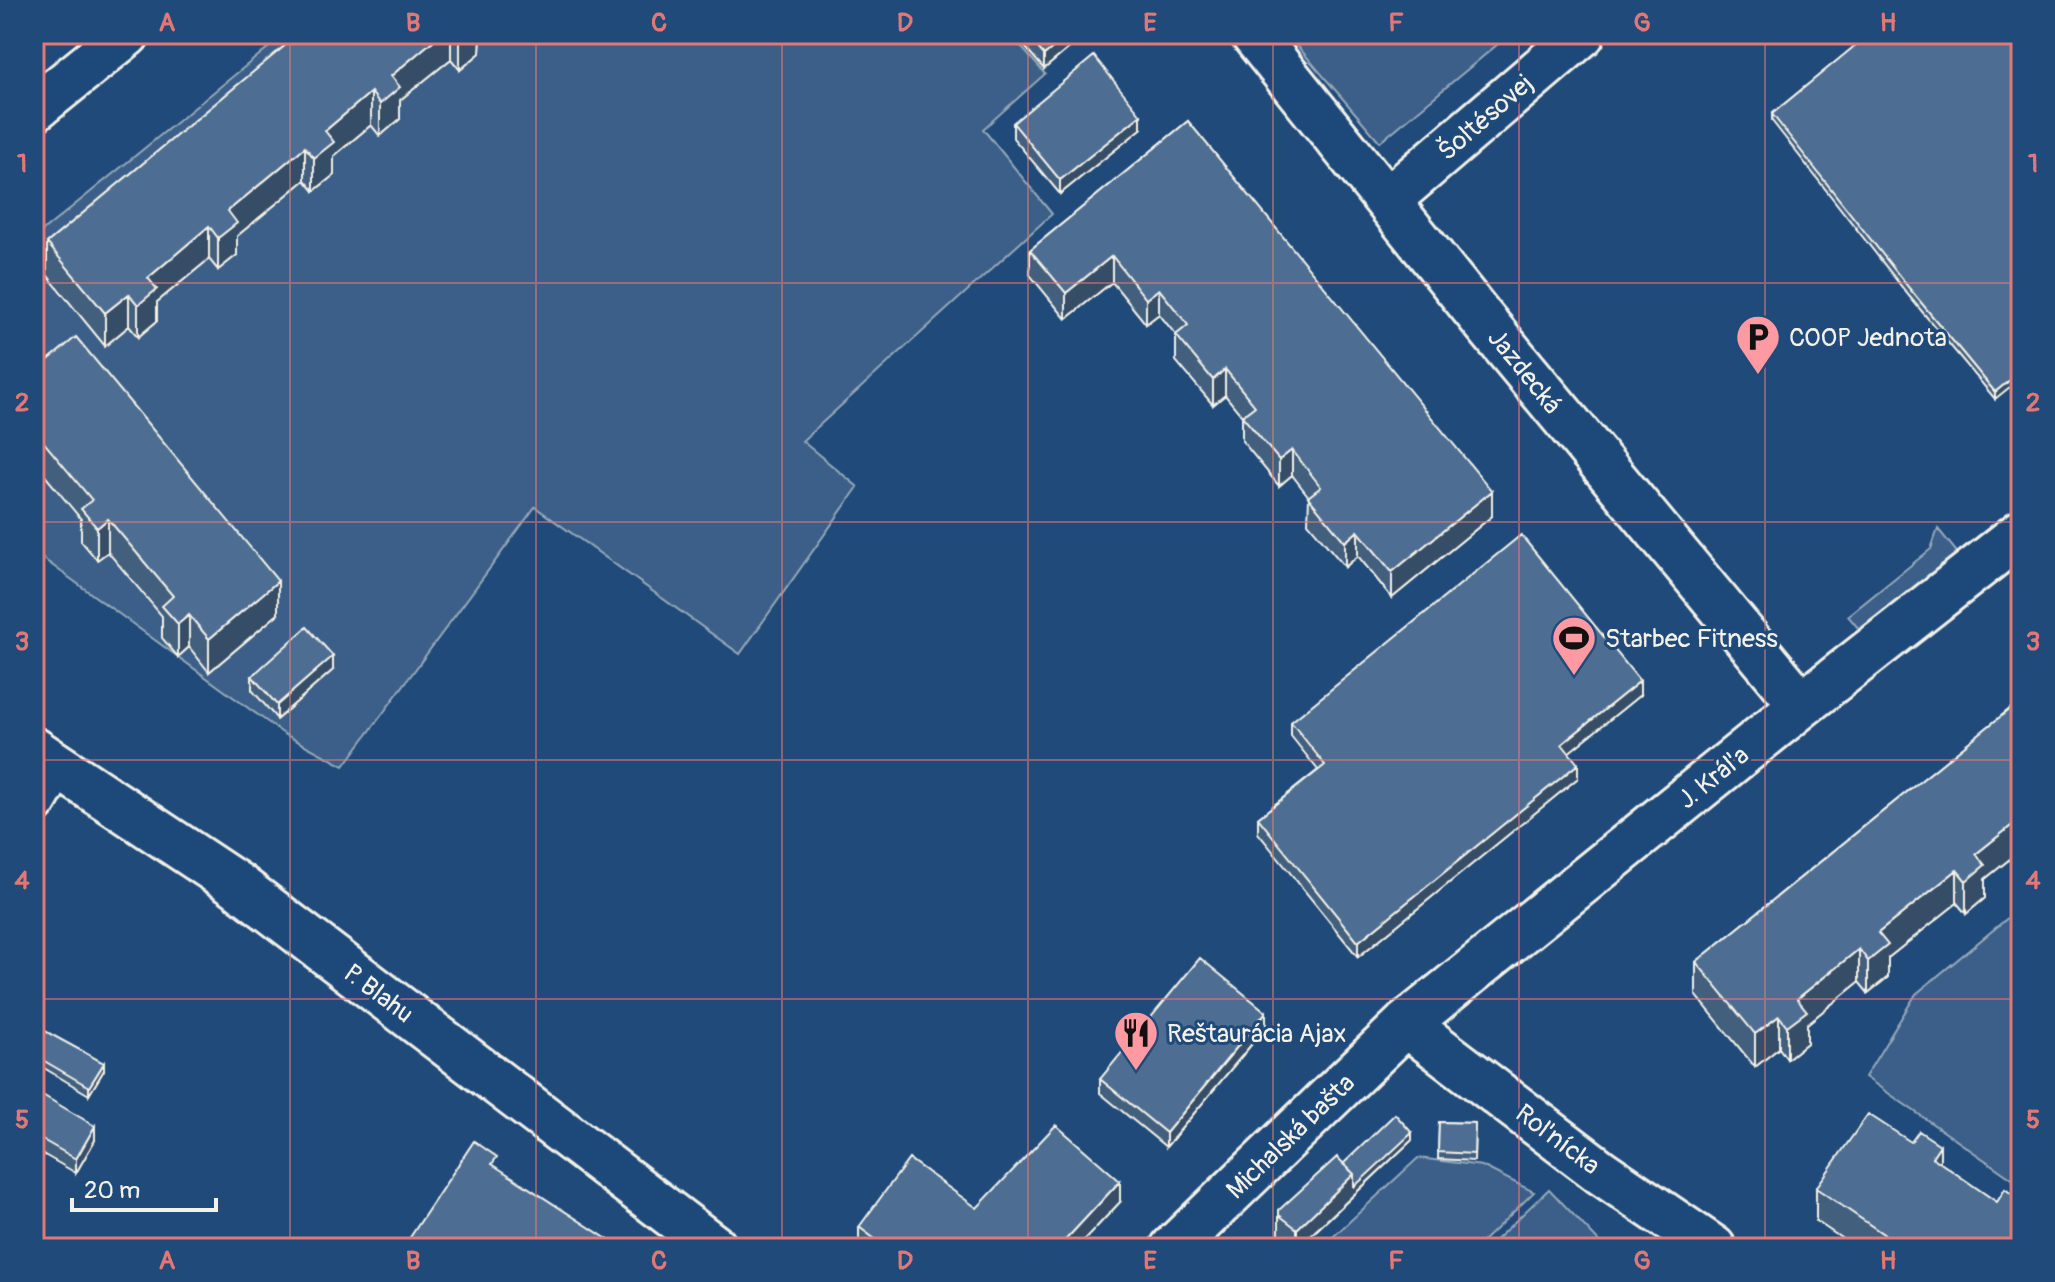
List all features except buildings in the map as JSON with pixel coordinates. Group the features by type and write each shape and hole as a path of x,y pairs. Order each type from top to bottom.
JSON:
{"street":[{"path":"34,109 127,34"},
{"name":"Jazdecká","path":"1253,34 1389,199 1483,320 1802,705"},
{"name":"Šoltésovej","path":"1389,199 1582,34"},
{"name":"J. Kráľa","path":"1406,1024 2021,533"},
{"name":"P. Blahu","path":"41,772 236,884 715,1248"},
{"name":"Michalská bašta","path":"1173,1248 1406,1024"},
{"name":"Roľnícka","path":"1406,1024 1601,1172 1713,1248"}],"shaded area":[{"path":"285,34 1010,34 1045,74 983,129 1052,214 802,441 858,487 740,654 535,507 344,766 284,734 34,552 34,238"},
{"path":"1287,34 1510,34 1380,142"},
{"path":"1938,529 1960,556 1863,634 1848,616 1931,549"},
{"path":"2021,907 2021,1185 1865,1077 1916,994"},
{"path":"1418,1158 1482,1166 1534,1192 1476,1248 1321,1248"},
{"path":"1549,1189 1605,1248 1487,1248"}],"place":[{"name":"COOP Jednota","path":"1758,376"},
{"name":"Starbec Fitness","path":"1574,677"},
{"name":"Reštaurácia Ajax","path":"1136,1072"}]}
